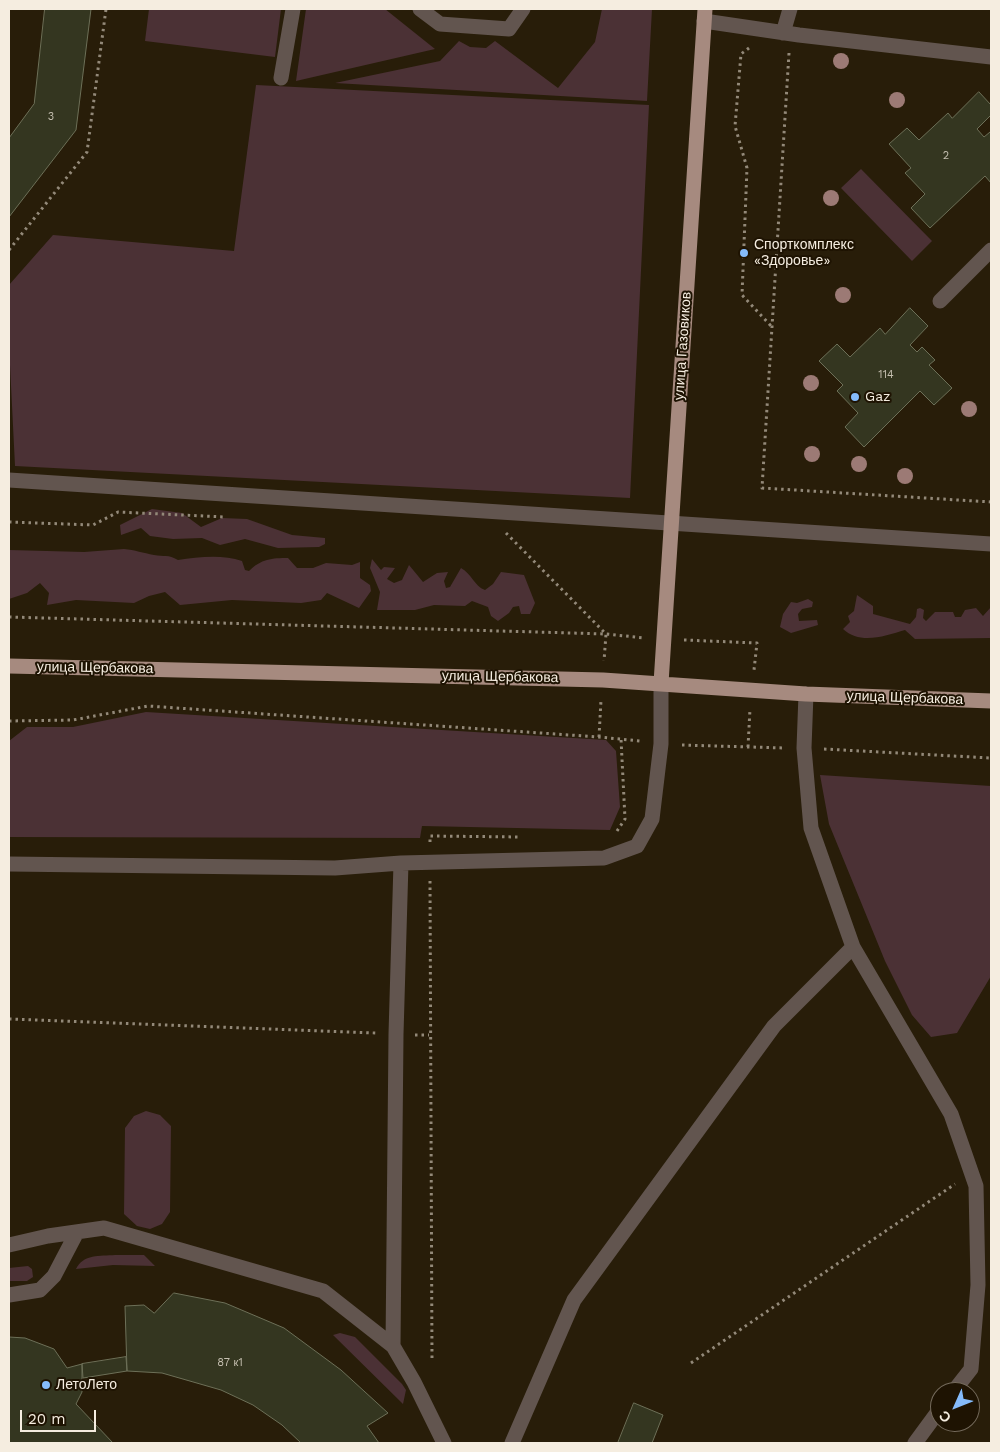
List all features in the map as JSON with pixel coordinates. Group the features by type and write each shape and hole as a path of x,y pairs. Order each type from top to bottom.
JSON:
{"main road":[{"name":"улица Газовиков","path":"661,683 705,15"},
{"name":"улица Щербакова","path":"9,666 603,680 806,694 991,701"}],"lane":[{"path":"281,78 293,9"},
{"path":"420,9 440,24 509,29 523,9"},
{"path":"783,33 790,9"},
{"path":"705,15 783,33 991,56"},
{"path":"940,301 991,250"},
{"path":"9,480 991,544"},
{"path":"9,864 335,868 401,863 604,858 637,846 652,819 661,744 661,683"},
{"path":"806,694 804,748 811,828 853,946 951,1114 976,1186 976,1303 971,1368 960,1382"},
{"path":"393,1346 396,1034 401,863"},
{"path":"512,1443 574,1300 774,1026 853,946"},
{"path":"9,1245 104,1228 323,1291 393,1346 414,1382 444,1443"},
{"path":"9,1295 40,1290 54,1276 77,1232"},
{"path":"915,1443 930,1423"}],"path":[{"path":"9,250 87,152 106,9"},
{"path":"753,45 741,54 735,126 747,168 742,295 772,328"},
{"path":"789,49 762,488 991,502"},
{"path":"9,522 93,525 118,512 226,517"},
{"path":"502,529 606,634 599,737"},
{"path":"9,616 606,634 664,639 758,643 748,747"},
{"path":"9,721 73,720 148,706 599,737 661,744 804,748 991,758"},
{"path":"615,833 626,820 621,739"},
{"path":"432,1361 429,1035 430,836 525,838"},
{"path":"9,1019 429,1035"},
{"path":"691,1363 971,1173"}],"shaded area":[{"path":"149,9 281,9 275,57 145,41"},
{"path":"306,9 385,9 435,49 296,81"},
{"path":"602,9 652,9 647,101 335,83 440,61 459,41 470,47 486,48 495,41 558,88 595,42"},
{"path":"256,85 649,105 630,498 15,466 9,345 9,285 53,235 234,251"},
{"path":"861,169 932,241 912,261 841,188"},
{"path":"152,509 182,513 201,527 222,518 247,519 292,535 325,538 325,544 319,547 278,548 245,539 220,545 202,538 173,539 150,536 141,528 121,535 120,525"},
{"path":"124,549 169,556 178,560 226,557 242,561 245,570 249,571 262,562 277,558 288,558 297,568 313,568 326,563 352,565 360,562 360,578 370,585 371,591 359,608 327,593 321,600 301,603 232,600 180,605 165,592 149,596 134,603 76,600 47,605 49,593 40,583 27,593 9,599 9,550 84,552"},
{"path":"372,559 381,570 384,567 395,568 387,579 394,583 402,580 409,565 423,582 437,573 448,572 444,581 446,588 450,587 461,568 468,573 478,586 485,590 493,584 501,572 524,575 535,603 530,614 521,614 519,606 513,607 509,613 498,621 491,616 488,607 472,601 465,606 434,605 415,610 377,610 380,592 370,568"},
{"path":"857,595 873,606 873,614 910,624 916,617 917,609 920,608 924,610 923,618 926,621 935,612 953,612 955,617 961,617 965,610 976,608 983,616 991,607 991,638 915,639 905,630 873,638 857,637 843,629 850,622 848,616 854,611"},
{"path":"808,599 813,602 812,607 802,609 798,614 799,621 817,620 818,625 791,633 780,627 783,614 791,602 797,603"},
{"path":"146,712 606,740 616,751 620,807 610,830 422,826 420,838 9,837 9,741 27,727 73,727"},
{"path":"820,775 991,786 991,976 957,1033 931,1037 912,1015 885,961 829,824"},
{"path":"146,1111 160,1115 171,1126 170,1212 162,1224 150,1229 137,1226 124,1214 125,1128 134,1116"},
{"path":"115,1255 144,1255 155,1266 113,1265 76,1269 87,1258"},
{"path":"28,1266 32,1269 33,1277 27,1281 9,1281 9,1268"},
{"path":"340,1333 355,1337 402,1384 406,1390 403,1404 333,1335"}],"building":[{"path":"45,9 91,9 76,130 9,217 9,138 34,104"},
{"path":"979,92 991,105 991,115 977,129 984,137 990,132 991,134 991,183 985,176 930,228 911,208 925,194 905,173 911,168 889,144 907,128 919,140 948,113 952,118"},
{"path":"910,308 928,326 910,345 917,352 922,347 935,360 929,365 952,388 934,405 920,391 864,447 845,427 858,413 837,391 843,385 819,361 837,344 850,357 880,328 885,334"},
{"path":"174,1293 225,1303 284,1328 341,1370 388,1413 367,1426 379,1443 301,1443 282,1425 253,1405 221,1390 162,1373 127,1371 125,1306 144,1305 154,1313"},
{"name":"ЛетоЛето","path":"9,1337 25,1338 54,1349 67,1368 82,1364 82,1392 76,1404 113,1443 9,1443"},
{"path":"126,1357 127,1371 83,1378 82,1364"},
{"path":"634,1403 663,1415 652,1443 618,1443"}],"place":[{"name":"Спорткомплекс «Здоровье»","path":"744,253"},
{"name":"Gaz","path":"855,397"},
{"name":"ЛетоЛето","path":"46,1385"}]}
